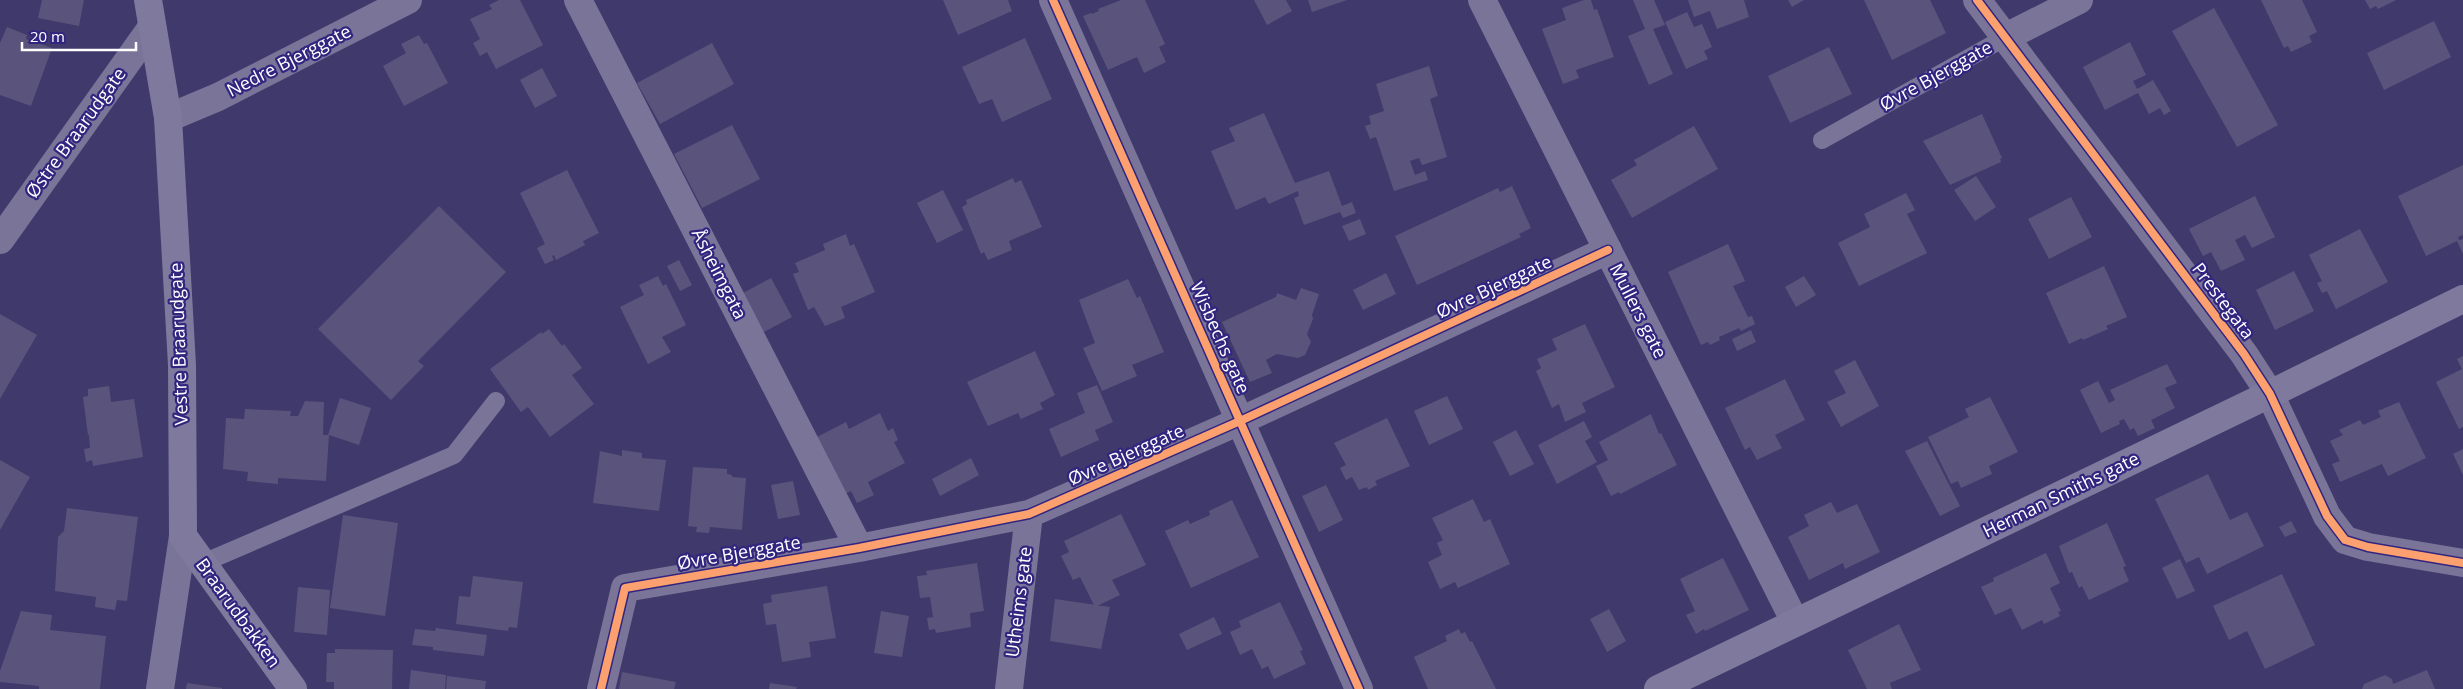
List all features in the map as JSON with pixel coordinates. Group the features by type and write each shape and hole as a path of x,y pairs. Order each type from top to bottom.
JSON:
{"main road":[{"name":"Vestre Braarudgate","path":"148,0 168,118 182,365 184,536"},
{"name":"Herman Smiths gate","path":"1658,689 2463,299"},
{"name":"Braarudbakken","path":"184,536 293,689"}],"street":[{"name":"Nedre Bjerggate","path":"168,118 218,98 408,0"},
{"name":"Åsheimgata","path":"578,0 859,548"},
{"name":"Wisbechs gate","path":"1053,0 1359,689"},
{"name":"Mullers gate","path":"1482,0 1795,622"},
{"name":"Prestegata","path":"1977,0 2244,354 2270,394 2327,516 2344,540 2377,549 2463,562"},
{"name":"Øvre Bjerggate","path":"2006,37 2079,0"},
{"name":"Østre Braarudgate","path":"0,240 152,27"},
{"name":"Øvre Bjerggate","path":"601,689 625,588 859,548 1029,514 1240,421 1608,250"},
{"name":"Utheims gate","path":"1009,689 1029,514"},
{"name":"Vestre Braarudgate","path":"160,689 184,536"}],"lane":[{"name":"Øvre Bjerggate","path":"1822,140 2006,37"},
{"path":"203,563 454,455 496,401"}],"building":[{"path":"42,0 84,0 79,26 38,18"},
{"path":"499,0 520,0 543,45 496,69 487,52 480,56 473,43 480,39 470,19 492,9 489,5"},
{"path":"943,0 1008,0 1012,11 958,35"},
{"path":"1121,0 1145,0 1165,44 1159,47 1166,62 1144,73 1137,57 1108,70 1083,16 1092,14 1099,11 1098,9"},
{"path":"1254,0 1286,0 1292,11 1267,25"},
{"path":"1308,0 1347,0 1312,12"},
{"path":"1584,0 1591,0 1594,10 1597,9 1614,57 1576,70 1579,78 1563,84 1542,29 1566,20 1562,8"},
{"path":"1633,0 1654,0 1665,25 1653,29 1673,74 1649,85 1628,36 1645,29"},
{"path":"1688,0 1744,0 1749,17 1717,29 1710,11 1694,17"},
{"path":"1788,0 1804,0 1792,7"},
{"path":"1864,0 1930,0 1946,33 1892,60"},
{"path":"2261,0 2302,0 2317,32 2309,36 2312,42 2291,52 2288,46 2284,48"},
{"path":"2365,0 2396,0 2378,9 2376,6 2370,9"},
{"path":"2214,8 2278,125 2237,147 2172,31"},
{"path":"1687,12 1694,27 1702,24 1712,47 1704,51 1708,59 1686,69 1665,22"},
{"path":"2434,21 2451,57 2384,90 2367,53"},
{"path":"7,27 27,35 26,39 52,48 31,106 0,95 0,43"},
{"path":"419,35 424,44 427,43 448,83 404,106 383,66 406,53 401,44"},
{"path":"1025,38 1052,99 1002,122 992,99 979,104 962,67"},
{"path":"2130,42 2146,75 2133,81 2137,89 2153,80 2171,111 2164,115 2160,108 2149,114 2138,93 2105,110 2083,67"},
{"path":"712,43 734,84 660,124 637,83"},
{"path":"1829,47 1852,94 1790,123 1768,76"},
{"path":"1429,66 1438,96 1430,99 1447,157 1422,165 1419,158 1410,161 1415,175 1425,171 1428,180 1394,191 1376,137 1370,139 1365,126 1371,124 1369,116 1384,111 1376,84"},
{"path":"542,68 557,96 535,108 520,80"},
{"path":"1264,113 1295,183 1329,171 1342,206 1352,202 1356,213 1343,218 1340,212 1304,225 1294,198 1299,196 1298,191 1269,204 1265,197 1236,210 1211,151 1235,141 1229,128"},
{"path":"1982,114 2002,158 2000,159 2001,162 1950,185 1923,141"},
{"path":"732,125 760,179 702,208 674,154"},
{"path":"1694,126 1718,169 1632,218 1611,180 1637,165 1634,160"},
{"path":"2463,165 2463,235 2458,237 2459,240 2463,239 2463,254 2457,241 2426,256 2398,196"},
{"path":"567,170 599,233 583,241 585,245 556,260 554,255 552,256 554,260 545,264 537,248 545,244 520,193"},
{"path":"1976,176 1996,207 1975,221 1954,190"},
{"path":"1013,178 1015,183 1021,180 1042,227 1009,241 1012,250 988,260 984,252 981,254 962,207 967,204 966,200"},
{"path":"1512,186 1531,228 1519,234 1521,237 1417,285 1395,236 1498,188 1500,192"},
{"path":"943,190 963,230 937,243 917,203"},
{"path":"1906,193 1915,210 1907,214 1927,253 1859,286 1838,243 1870,227 1864,214"},
{"path":"2255,196 2275,237 2252,248 2245,235 2235,240 2245,260 2221,271 2211,252 2203,256 2189,229"},
{"path":"2071,197 2092,237 2049,259 2028,219"},
{"path":"439,206 506,272 418,361 424,366 391,400 318,329"},
{"path":"1360,219 1366,234 1349,241 1342,226"},
{"path":"2360,229 2388,282 2336,309 2327,291 2322,293 2317,283 2322,281 2309,255"},
{"path":"846,234 850,246 854,244 875,292 841,307 845,318 825,326 814,307 808,310 793,274 799,272 795,263 825,250 823,244"},
{"path":"1728,244 1745,281 1733,286 1748,317 1752,316 1755,324 1741,331 1739,328 1719,337 1720,340 1710,345 1708,342 1701,345 1668,272"},
{"path":"679,260 692,285 680,291 667,266"},
{"path":"2104,266 2127,317 2106,326 2108,329 2069,344 2046,293"},
{"path":"2294,271 2314,311 2275,330 2256,290"},
{"path":"1386,273 1396,294 1363,310 1353,290"},
{"path":"658,276 663,286 666,284 686,325 662,337 671,352 648,364 620,307 644,295 639,285"},
{"path":"1804,276 1816,295 1796,307 1785,287"},
{"path":"771,278 792,317 764,332 743,293"},
{"path":"1128,279 1137,298 1140,296 1164,352 1132,365 1137,376 1102,391 1083,348 1095,343 1079,300"},
{"path":"1301,288 1319,294 1307,334 1311,342 1305,355 1298,358 1277,354 1266,360 1272,373 1250,382 1222,322 1276,297 1277,293 1296,300"},
{"path":"0,314 37,335 0,399"},
{"path":"1585,324 1615,387 1582,403 1586,412 1565,422 1559,404 1552,408 1536,371 1541,368 1537,359 1557,350 1552,339"},
{"path":"549,329 562,346 564,344 582,368 572,375 594,404 550,437 528,407 521,412 490,369 541,332 542,334"},
{"path":"1751,330 1756,342 1737,351 1732,339"},
{"path":"1035,351 1055,395 1040,403 1043,409 1021,419 1018,413 988,426 967,382"},
{"path":"2463,356 2463,427 2459,429 2436,382 2462,369 2457,359"},
{"path":"1855,360 1879,406 1841,427 1827,402 1846,393 1834,371"},
{"path":"2167,364 2177,383 2165,388 2175,408 2151,420 2155,428 2138,436 2134,428 2130,430 2124,419 2119,421 2120,424 2101,433 2080,390 2098,381 2109,403 2115,400 2110,390"},
{"path":"1785,379 1805,420 1775,435 1782,448 1757,460 1750,447 1745,450 1725,408"},
{"path":"1097,385 1113,422 1095,430 1099,440 1061,457 1049,429 1085,413 1077,393"},
{"path":"109,386 111,402 134,399 143,457 93,466 92,460 86,462 84,449 90,448 89,435 95,434 88,435 83,397 88,396 88,389"},
{"path":"1447,396 1463,429 1429,445 1414,411"},
{"path":"1990,397 2018,452 1989,466 1992,474 1961,488 1958,481 1951,484 1928,437 1969,417 1965,409"},
{"path":"340,398 371,408 359,445 329,435 326,481 278,478 278,484 247,481 248,472 223,469 226,418 244,419 245,409 291,411 290,416 298,416 305,401 324,402 323,435 328,435"},
{"path":"2399,402 2426,458 2388,476 2382,464 2340,482 2332,464 2340,461 2330,441 2343,435 2339,430 2360,420 2363,425 2381,417 2378,411"},
{"path":"880,413 888,431 893,428 898,440 894,442 905,463 868,482 874,495 857,503 851,491 845,494 817,437 846,422 849,429"},
{"path":"1651,414 1659,434 1661,433 1677,465 1620,494 1619,492 1611,496 1596,466 1608,460 1599,442"},
{"path":"1387,418 1410,466 1375,481 1377,485 1368,490 1367,487 1359,490 1352,477 1346,480 1340,468 1346,465 1334,443"},
{"path":"1584,421 1592,437 1585,441 1597,462 1557,484 1538,445"},
{"path":"1516,430 1534,464 1510,476 1493,442"},
{"path":"1927,441 1960,506 1940,516 1905,451"},
{"path":"2463,449 2463,475 2453,454"},
{"path":"622,450 642,453 642,458 666,460 659,511 593,503 600,451 622,456"},
{"path":"971,458 979,475 940,496 932,479"},
{"path":"0,460 30,477 0,530"},
{"path":"693,467 727,469 727,474 732,475 732,477 746,478 742,530 710,527 709,533 696,532 697,527 688,526"},
{"path":"2208,474 2230,520 2247,512 2264,546 2207,574 2199,557 2186,563 2155,499"},
{"path":"793,481 800,515 778,519 771,485"},
{"path":"1326,485 1343,520 1319,532 1302,496"},
{"path":"1473,499 1484,522 1490,519 1510,564 1458,588 1455,582 1440,589 1428,562 1442,555 1437,543 1443,540 1432,518"},
{"path":"1232,500 1259,557 1191,588 1165,531 1188,520 1190,524 1210,515 1209,511"},
{"path":"1831,502 1837,513 1857,504 1880,552 1845,569 1843,563 1809,580 1788,537 1809,526 1804,515"},
{"path":"67,508 138,517 127,601 117,600 115,610 95,607 96,597 55,591 58,537 64,531"},
{"path":"1121,514 1146,565 1112,580 1120,595 1095,607 1080,577 1073,580 1061,556 1069,552 1064,541"},
{"path":"343,515 398,523 385,616 330,608"},
{"path":"2291,521 2297,532 2285,537 2279,527"},
{"path":"2107,523 2126,566 2123,567 2129,581 2089,600 2082,586 2079,588 2072,572 2069,573 2059,546"},
{"path":"2046,553 2060,583 2050,588 2061,611 2058,612 2060,616 2044,624 2042,620 2022,630 2011,608 1995,615 1981,587 1994,581 1993,578"},
{"path":"1723,558 1749,610 1696,634 1686,615 1695,611 1680,579"},
{"path":"2180,559 2195,591 2177,599 2162,568"},
{"path":"977,563 984,611 970,613 971,627 936,633 935,629 929,630 927,618 933,617 930,597 920,598 917,576 927,575 926,571"},
{"path":"2282,574 2315,645 2265,669 2247,631 2229,640 2213,606"},
{"path":"473,576 523,582 517,628 509,627 508,631 456,624 459,596 470,597"},
{"path":"827,586 836,638 809,642 811,657 782,662 776,624 766,625 763,604 772,602 771,595"},
{"path":"298,587 330,590 327,635 294,632"},
{"path":"1055,599 1110,607 1101,649 1050,641"},
{"path":"1280,602 1303,650 1300,651 1306,664 1274,679 1268,666 1262,669 1252,649 1240,655 1230,632 1241,627 1239,621"},
{"path":"1609,609 1626,641 1607,652 1590,619"},
{"path":"21,611 52,615 50,630 106,636 100,689 39,689 39,686 0,682 0,671"},
{"path":"881,611 909,616 902,657 874,653"},
{"path":"1214,617 1222,634 1187,650 1179,634"},
{"path":"1899,624 1921,670 1890,683 1892,689 1867,689 1848,650"},
{"path":"436,628 487,635 484,656 433,650 433,647 412,645 415,629 435,631"},
{"path":"1459,629 1461,634 1465,632 1470,642 1472,641 1496,689 1428,689 1414,657 1447,641 1445,636"},
{"path":"335,649 393,650 392,689 334,689 334,682 326,682 327,653 335,653"},
{"path":"411,670 446,675 445,689 409,689"},
{"path":"2427,670 2435,689 2362,689 2364,684 2385,675 2392,679 2393,684"},
{"path":"622,672 676,682 674,689 619,689"},
{"path":"447,676 486,681 485,689 446,689"},
{"path":"187,683 222,688 222,689 186,689"},
{"path":"770,683 797,687 796,689 769,689"}],"cycle path":[{"path":"1053,0 1359,689"},
{"path":"1977,0 2244,354 2270,394 2327,516 2345,540 2368,547 2463,563"},
{"path":"601,689 625,588 859,548 1029,514 1240,421 1608,250"}]}
